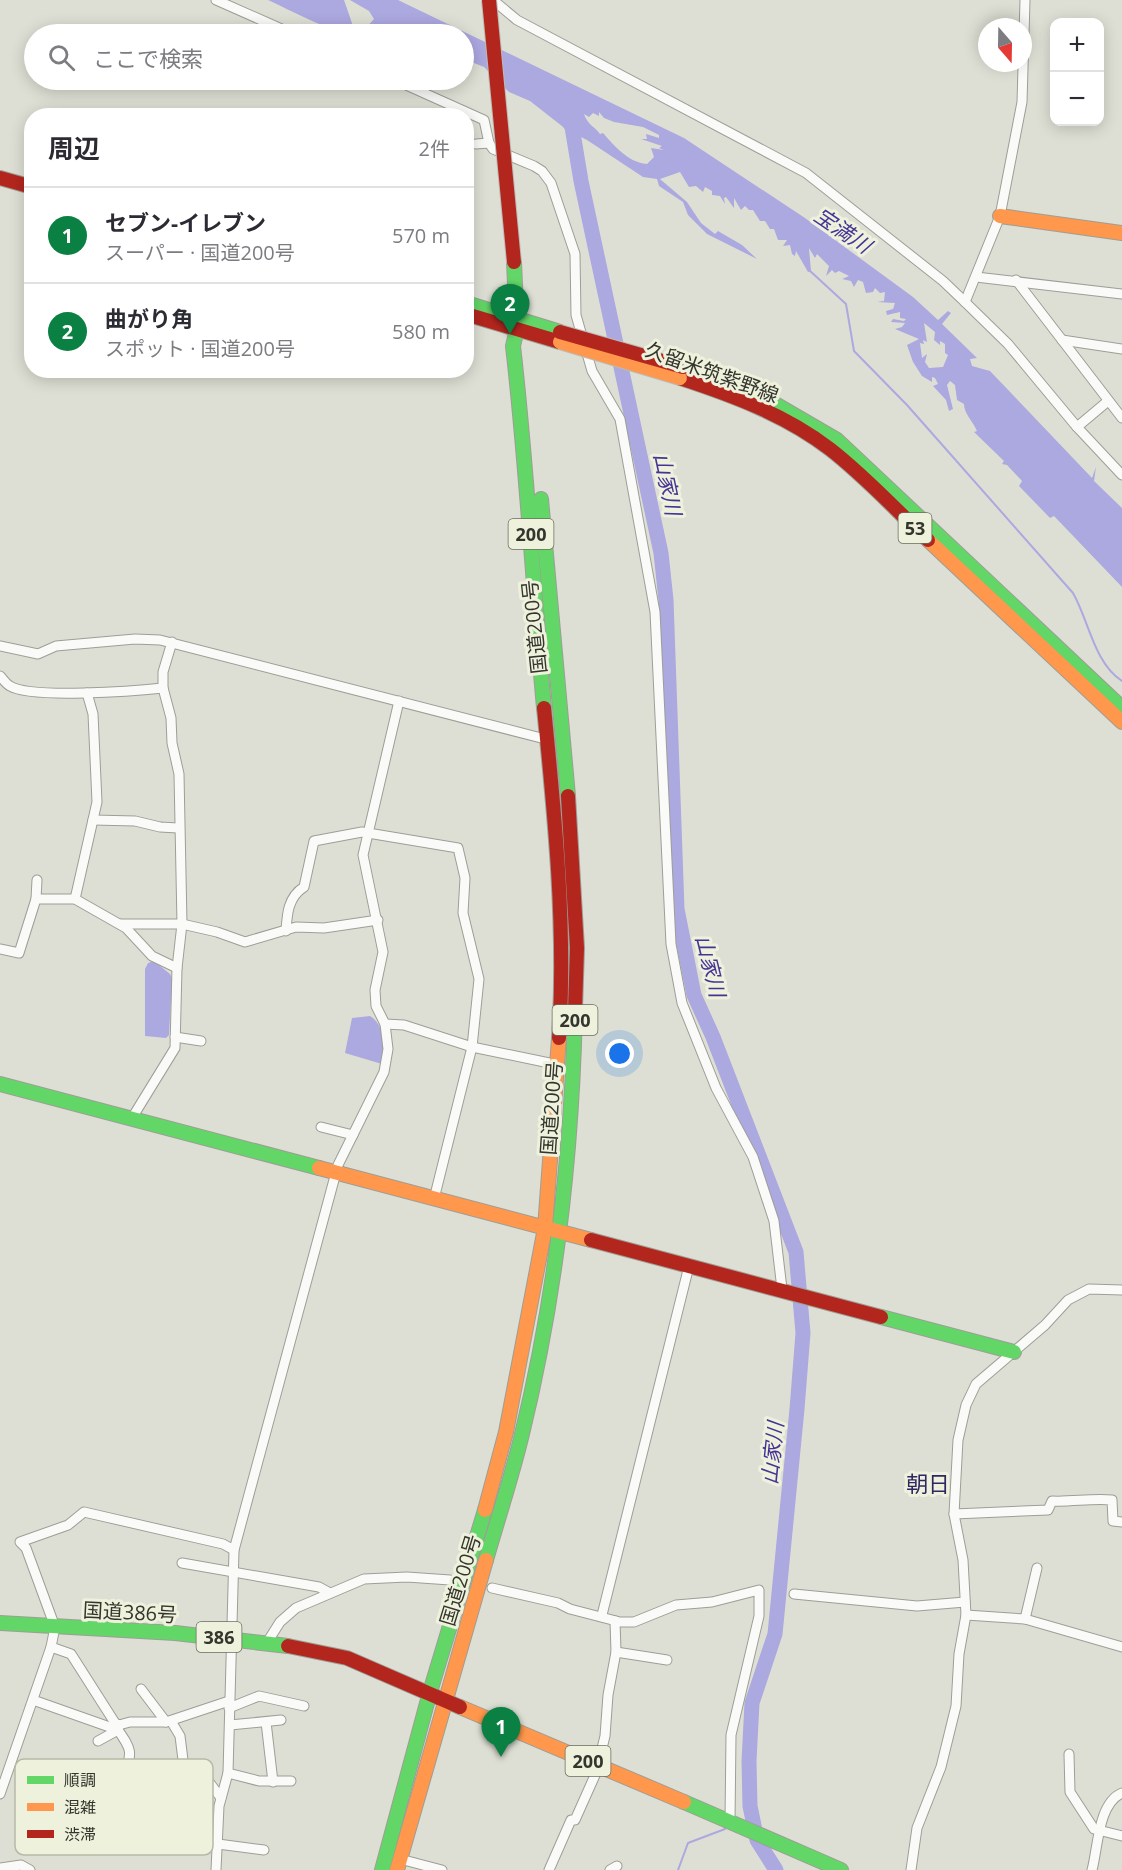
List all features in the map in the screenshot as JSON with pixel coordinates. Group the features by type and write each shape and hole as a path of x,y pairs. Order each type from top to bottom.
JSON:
{"main road":[{"name":"国道200号","path":"382,1870 430,1692 506,1432 544,1228 559,1065 561,944 557,840 535,612 526,459 513,346 516,323 514,262 491,0"},
{"path":"0,178 24,185"},
{"path":"0,188 24,194"},
{"path":"1000,216 1122,233"},
{"name":"久留米筑紫野線","path":"474,306 516,323 681,373 762,407 792,423 830,449 1122,722"},
{"name":"久留米筑紫野線","path":"474,315 516,323"},
{"name":"国道200号","path":"446,1700 522,1434 559,1232 574,1066 577,948 565,739 526,350 516,323"},
{"name":"久留米筑紫野線","path":"681,373 730,381 796,412 837,440 1122,708"},
{"path":"0,1084 1014,1352"},
{"name":"国道386号","path":"0,1623 268,1641 347,1658 430,1692"},
{"name":"200","path":"430,1692 841,1870"},
{"name":"200","path":"399,1864 446,1700"}],"street":[{"path":"216,0 270,24"},
{"path":"491,0 517,20 806,173 943,280 1008,344 1077,427 1122,475"},
{"path":"965,302 1000,216 1022,102 1025,0"},
{"path":"417,90 457,108"},
{"path":"474,116 484,120 493,149 543,171 551,183 575,254 576,315 592,371 620,419 655,612 671,944 682,1003 716,1088 753,1156 774,1221 782,1289"},
{"path":"476,144 489,142"},
{"path":"976,277 1122,294"},
{"path":"1016,280 1122,418"},
{"path":"1062,340 1122,348"},
{"path":"1077,427 1108,401"},
{"path":"0,647 38,654 56,646 135,639 172,642 549,740"},
{"path":"132,1118 175,1048 177,968 182,924 178,828 179,774 172,743 171,718 163,688 163,672 172,642"},
{"path":"0,676 10,686 21,690 87,693 163,688"},
{"path":"75,899 93,820 98,778 93,714 87,693"},
{"path":"216,1870 221,1798 228,1773 234,1550 336,1172 384,1072 388,1049 385,1024 376,1006 375,990 383,952 363,855 399,701"},
{"path":"93,820 135,821 160,827 178,828"},
{"path":"286,931 288,909 297,892 304,887 314,841 368,832 458,848 465,878 463,914 479,979 472,1047 434,1199"},
{"path":"0,949 19,953 36,899 37,880"},
{"path":"36,899 75,899 120,924 152,956 177,968"},
{"path":"120,924 182,924 217,932 245,942 286,931 378,920"},
{"path":"385,1024 404,1025 472,1047 559,1065"},
{"path":"175,1037 201,1041"},
{"path":"321,1127 353,1135"},
{"path":"602,1615 690,1266"},
{"path":"911,1870 917,1828 946,1748 956,1706 959,1654 966,1615 963,1560 954,1514 958,1440 966,1405 976,1384 1078,1293 1089,1289 1122,1290"},
{"path":"954,1514 1048,1510 1052,1501 1078,1502 1100,1499 1112,1500 1113,1521 1122,1522"},
{"path":"0,1794 51,1647 55,1627 26,1548 20,1542 68,1525 84,1512 223,1544 234,1550"},
{"path":"182,1563 319,1587 330,1593"},
{"path":"1025,1619 1038,1568"},
{"path":"268,1641 280,1622 296,1608 364,1579 382,1577 450,1580"},
{"path":"492,1588 602,1615 615,1621 634,1622 676,1605 712,1602 759,1590 759,1616 730,1736 730,1822"},
{"path":"794,1594 917,1606 965,1602"},
{"path":"966,1615 1025,1619 1122,1647"},
{"path":"549,1870 598,1766 606,1736 608,1695 616,1652 615,1621"},
{"path":"51,1647 71,1654 130,1747 128,1759"},
{"path":"616,1652 667,1660"},
{"path":"141,1689 180,1736 183,1759"},
{"path":"98,1741 130,1722 169,1721 259,1696 304,1706"},
{"path":"33,1700 119,1728"},
{"path":"230,1725 281,1720"},
{"path":"266,1722 273,1782"},
{"path":"1069,1754 1070,1792 1094,1829 1122,1836"},
{"path":"228,1773 273,1782 291,1781"},
{"path":"213,1787 221,1798"},
{"path":"1092,1870 1100,1831 1110,1804 1116,1795 1122,1792"},
{"path":"218,1844 264,1850"},
{"path":"399,1864 442,1870"},
{"path":"0,1868 21,1865 30,1870"}],"shaded area":[{"path":"268,0 344,0 352,24 320,24"},
{"path":"350,0 398,0 448,24 369,24 374,19 369,11"},
{"path":"474,37 684,138 805,218 913,297 938,320 948,311 951,313 942,324 977,358 970,359 972,366 990,371 1092,478 1096,467 1094,481 1122,508 1122,587 1054,516 1050,518 1019,486 1022,481 1007,465 1002,464 1004,461 974,432 977,431 965,411 964,404 957,400 955,385 950,381 947,385 953,409 949,411 946,400 933,386 938,384 935,378 932,377 932,382 922,376 913,362 907,345 919,339 895,329 902,327 905,323 891,322 893,319 904,321 906,319 900,318 900,312 887,315 886,311 893,309 895,303 877,302 884,301 885,292 880,293 875,288 873,292 866,293 863,282 858,280 854,287 851,281 842,279 849,276 839,271 835,273 832,270 826,276 829,266 817,254 815,258 809,248 811,271 808,272 796,251 795,256 792,254 790,245 783,246 787,240 778,240 774,229 770,229 765,221 760,221 753,210 745,206 741,210 734,198 734,208 726,197 724,198 725,204 720,196 712,195 712,191 705,187 703,192 696,186 689,187 680,172 660,179 687,202 701,223 715,234 718,231 742,245 757,259 707,234 688,215 683,202 659,186 657,179 643,177 587,140 567,130 530,101 509,92 484,67 474,63","holes":["599,112 604,118 643,127 659,135 659,138 646,134 647,139 641,139 662,146 659,148 664,150 651,148 654,157 647,164 633,160 621,152 603,133 600,134 584,114 589,117 593,113 599,116","924,323 935,332 934,340 940,345 940,341 945,344 945,353 948,355 943,367 929,368 925,362 927,354 922,358 920,343 924,344 923,340 927,342"]},
{"path":"154,961 172,978 169,1035 166,1038 145,1036 145,969 148,963"},
{"path":"370,1016 379,1025 383,1037 382,1064 345,1053 352,1018"}],"waterway":[{"name":"山家川","path":"566,117 572,127 581,181 661,553 666,600 677,909 694,995 713,1037 796,1252 803,1333 797,1409 775,1634 752,1703 749,1761 750,1806 757,1840 776,1870"},
{"path":"809,270 846,304 854,351 907,405 1073,593 1098,653 1105,664 1122,681"},
{"path":"678,1870 688,1843 725,1829"}],"traffic: fast":[{"path":"514,262 517,329 513,346 544,708"},
{"path":"474,305 560,332"},
{"path":"683,367 763,397 837,440 1122,708"},
{"path":"541,499 568,796"},
{"path":"486,1560 522,1434 553,1276 566,1170 575,1010"},
{"path":"0,1084 319,1168"},
{"path":"881,1317 1014,1352"},
{"path":"382,1870 430,1692 485,1510"},
{"path":"0,1623 175,1633 288,1646"},
{"path":"684,1802 841,1870"}],"traffic: slow":[{"path":"1000,216 1122,233"},
{"path":"560,342 680,378"},
{"path":"928,540 1122,722"},
{"path":"485,1510 506,1432 545,1228 559,1038"},
{"path":"319,1168 591,1240"},
{"path":"397,1870 486,1560"},
{"path":"460,1707 684,1802"}],"traffic: jam":[{"path":"489,0 514,262"},
{"path":"0,178 24,185"},
{"path":"474,316 560,342"},
{"path":"560,332 683,367"},
{"path":"680,378 758,407 813,437 856,470 928,540"},
{"path":"544,708 560,914 559,1038"},
{"path":"568,796 577,948 575,1010"},
{"path":"591,1240 881,1317"},
{"path":"288,1646 347,1658 460,1707"}],"place":[{"name":"曲がり角","path":"510,334"},
{"name":"セブン-イレブン","path":"501,1757"}],"district":[{"name":"朝日","path":"928,1483"}],"water label":[{"name":"宝満川","path":"843,230"}]}
